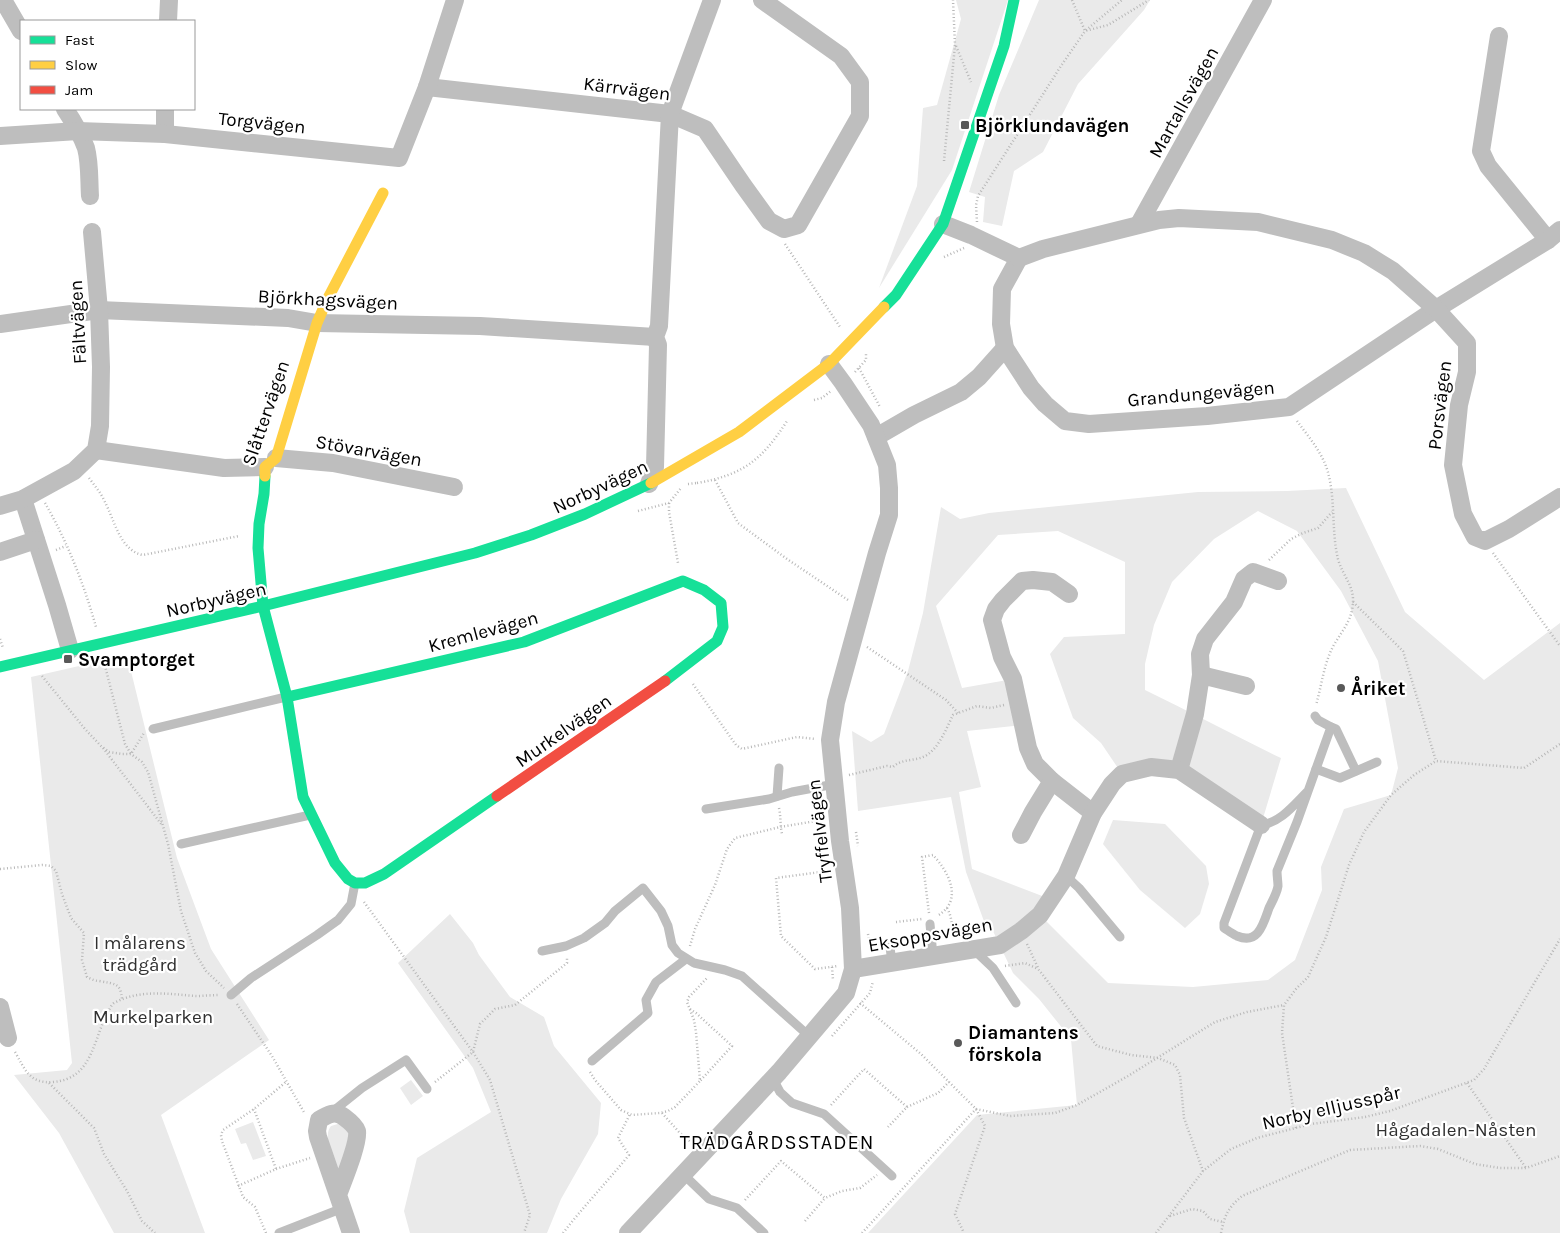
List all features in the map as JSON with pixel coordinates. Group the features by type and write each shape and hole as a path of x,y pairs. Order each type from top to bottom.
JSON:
{"street":[{"path":"3,0 20,30"},
{"path":"168,20 169,0"},
{"path":"427,86 455,0"},
{"path":"649,484 655,467 658,346 655,338 659,326 670,114 712,0"},
{"name":"Kärrvägen","path":"427,86 670,114 705,129 769,221 784,229 798,225 860,116 860,82 841,56 762,0"},
{"name":"Norbyvägen","path":"1004,46 1014,0"},
{"name":"Norbyvägen","path":"0,667 263,606 475,553 532,535 585,514 649,484 739,432 829,364 896,294 943,224 1004,46 1026,0"},
{"name":"Martallsvägen","path":"1139,224 1263,0"},
{"path":"1499,36 1481,151 1488,166 1554,235"},
{"name":"Torgvägen","path":"0,136 78,131 164,134 399,158 427,86"},
{"path":"66,110 86,148 90,196"},
{"path":"164,134 165,110"},
{"name":"Slåttervägen","path":"354,883 348,879 335,863 316,814 303,797 287,697 263,606 258,536 271,463 317,322 383,193"},
{"name":"Porsvägen","path":"1019,258 1044,249 1139,224 1179,218 1258,222 1332,240 1364,253 1393,271 1436,309 1467,343 1468,372 1459,405 1453,466 1463,514 1476,537 1485,541"},
{"path":"943,224 1019,258"},
{"name":"Fältvägen","path":"92,232 101,367 100,417 96,450"},
{"name":"Grandungevägen","path":"1019,258 1002,289 1000,324 1005,348 1031,388 1045,404 1065,421 1089,424 1207,416 1289,407 1436,309 1554,235"},
{"name":"Björkhagsvägen","path":"0,324 98,310 288,318 317,322 480,326 655,338"},
{"path":"876,437 914,415 961,392 979,377 1005,348"},
{"name":"Tryffelvägen","path":"628,1233 773,1079 810,1036 846,993 853,969 850,908 838,819 842,780 830,747 830,740 836,702 889,515 887,465 871,424 829,364"},
{"path":"0,506 23,499 74,471 96,450"},
{"name":"Stövarvägen","path":"96,450 224,468 271,463 333,463 454,487"},
{"path":"1485,541 1509,529 1560,497"},
{"path":"23,499 70,650"},
{"path":"0,552 36,540"},
{"path":"1179,770 1195,714 1201,676 1200,654 1205,638 1234,602 1244,579 1253,572 1278,581"},
{"name":"Murkelvägen","path":"354,883 366,883 384,874 682,669 717,641 723,627 720,603 704,590 683,581"},
{"name":"Kremlevägen","path":"287,697 524,642 683,581"},
{"path":"1069,594 1052,582 1022,581 1010,591 996,609 992,620 1002,657 1013,679 1028,748 1035,764 1092,813"},
{"path":"1201,676 1246,686"},
{"name":"Eksoppsvägen","path":"853,969 891,955 933,956 1000,945 1021,931 1040,914 1066,876 1092,813 1112,784 1122,774 1151,767 1179,770 1261,824"},
{"path":"1021,835 1052,780"},
{"path":"0,1007 8,1038"},
{"path":"340,1201 357,1140 357,1129 340,1114 330,1113 319,1120 317,1131 340,1201 351,1233"}],"lane":[{"path":"153,729 287,697"},
{"path":"1315,716 1318,720 1336,729 1356,771"},
{"path":"1307,792 1289,811 1267,824 1261,824 1224,928 1228,932 1246,940 1254,938 1259,931 1278,886 1276,880 1277,871 1316,769 1331,727"},
{"path":"1316,769 1340,778 1378,762"},
{"path":"777,796 779,768"},
{"path":"706,809 769,799 842,780"},
{"path":"180,844 316,814"},
{"path":"1066,876 1120,937"},
{"path":"231,995 251,978 338,920 351,904 354,883"},
{"path":"542,951 566,946 584,938 605,923 615,911 643,888 661,911 668,926 672,945 678,953 694,963 742,976 810,1036"},
{"path":"929,919 933,956"},
{"path":"972,950 992,968 1016,1003"},
{"path":"592,1061 648,1013 646,1000 656,982 686,959"},
{"path":"330,1113 362,1088 406,1060 427,1089"},
{"path":"773,1079 780,1092 792,1103 824,1114 892,1176"},
{"path":"684,1175 709,1199 737,1208 764,1233"},
{"path":"278,1233 340,1201"}],"path":[{"path":"943,167 955,45 953,0"},
{"path":"1072,0 1085,31 1108,25 1149,0"},
{"path":"955,45 972,85"},
{"path":"785,244 850,342 866,360"},
{"path":"1289,407 1323,458 1330,479 1339,561 1353,591 1352,609 1348,620 1335,642 1327,661 1315,716"},
{"path":"79,466 98,490 125,543 137,554 143,555 241,536 258,536"},
{"path":"715,480 738,523 787,559 862,608"},
{"path":"43,499 57,524 87,597 96,628"},
{"path":"669,502 678,567 683,581"},
{"path":"1253,572 1291,539 1318,528 1334,511"},
{"path":"1485,541 1560,646"},
{"path":"56,550 66,546"},
{"path":"1352,602 1403,651 1436,761"},
{"path":"867,646 946,700 958,713"},
{"path":"104,662 125,744 131,754 142,762 148,772 168,844 181,911 195,953 206,970 231,995 272,1056 308,1119"},
{"path":"682,669 736,745 742,749 797,737 830,740"},
{"path":"40,673 101,746 163,826"},
{"path":"842,780 886,766 894,768 898,763 925,756 936,748 953,715 976,706 990,708 1018,702"},
{"path":"131,754 145,731 153,729"},
{"path":"1296,1128 1282,1033 1284,1005 1308,977 1326,937 1349,865 1364,832 1391,796 1414,775 1436,761 1524,768 1560,744"},
{"path":"101,746 109,752 131,754"},
{"path":"777,796 782,834"},
{"path":"686,959 695,929 715,885 726,849 735,838 780,827 838,819"},
{"path":"896,922 929,918 944,912 947,908 952,894 951,884 933,855 922,857 929,919"},
{"path":"0,869 42,865 51,866 56,871 71,918 84,933 82,960 87,977 98,981 113,982 122,993 122,1000"},
{"path":"831,871 776,878 781,936 815,969 832,967"},
{"path":"354,883 365,904 473,1052 490,1080 530,1215 524,1233"},
{"path":"947,908 951,915 953,935 947,935"},
{"path":"1021,931 1039,970 1097,1046 1131,1055 1158,1058 1175,1065 1180,1075 1184,1118 1203,1171"},
{"name":"Norby elljusspår","path":"1156,1233 1203,1171 1231,1149 1257,1138 1311,1124 1365,1117 1390,1111 1474,1080 1484,1069 1560,939"},
{"path":"427,1089 473,1052 480,1024 495,1009 515,1005 567,963 566,946"},
{"path":"992,968 1025,963 1039,970"},
{"path":"700,1081 696,1032 694,1020 687,1002 715,968"},
{"path":"8,1038 24,1070 33,1078 49,1083 60,1082 75,1076 92,1052 104,1019 112,1004 132,996 151,993 196,996 231,995"},
{"path":"846,993 921,1054 976,1109 985,1126 955,1214 964,1233"},
{"path":"976,1109 1010,1116 1054,1113 1077,1106 1215,1022 1247,1012 1284,1005"},
{"path":"592,1061 590,1073 620,1110 630,1114 662,1113 675,1107 732,1046 696,1013 689,1009"},
{"path":"824,1114 864,1069 907,1107"},
{"path":"266,1233 255,1207 243,1197 238,1186 221,1134 223,1130 254,1109 287,1081"},
{"path":"888,1127 907,1107 938,1093 949,1082"},
{"path":"1467,1082 1526,1168"},
{"path":"49,1083 94,1128 104,1154 127,1191 142,1221 155,1233"},
{"path":"254,1109 276,1170"},
{"path":"862,1233 976,1109"},
{"path":"662,1113 679,1132"},
{"path":"563,1233 629,1155 618,1138 630,1114"},
{"path":"1221,1233 1223,1222 1230,1206 1242,1196 1350,1150 1420,1146 1438,1149 1476,1164 1500,1168 1526,1168 1560,1156"},
{"path":"238,1186 303,1160"},
{"path":"737,1208 781,1161 825,1198"},
{"path":"805,1220 825,1198 842,1191 860,1188 884,1168"},
{"path":"1169,1217 1192,1210 1203,1212 1210,1219 1223,1222"}],"green space":[{"path":"956,0 1008,0 952,170 879,288 917,186 923,108 937,105 961,19"},
{"path":"1039,0 1150,0 1144,10 1078,84 1043,152 1014,171 1002,226 983,222 985,197 969,192 999,95"},
{"name":"Hågadalen-Nåsten","path":"1346,488 1405,612 1484,680 1560,623 1560,1233 868,1233 977,1115 1077,1105 1071,1039 1039,999 1013,973 993,931 985,924 966,872 951,797 858,811 852,731 871,742 884,734 908,671 923,613 941,507 960,519 989,513 1198,492","holes":["1258,511 1297,531 1341,591 1378,661 1398,768 1391,795 1344,809 1321,867 1322,890 1295,960 1268,980 1193,987 1108,983 1040,915 1050,899 972,869 959,792 981,787 967,731 1023,725 1013,679 962,688 936,606 998,535 1058,531 1125,562 1125,634 1064,637 1050,654 1073,718 1101,743 1122,774 1179,770 1261,825 1281,758 1145,690 1145,664 1154,625 1172,582 1214,539"]},
{"name":"Murkelparken","path":"127,655 177,858 211,949 269,1040 161,1115 205,1233 114,1233 59,1133 14,1075 67,1070 72,1063 31,677"},
{"path":"1113,820 1165,824 1206,866 1209,884 1200,914 1185,928 1140,890 1103,844"},
{"path":"450,914 473,943 479,955 510,997 544,1017 554,1046 601,1103 598,1134 561,1199 547,1233 410,1233 404,1211 417,1158 491,1112 473,1068 398,963"},
{"path":"411,1080 423,1096 411,1105 400,1088"},
{"path":"253,1122 266,1156 253,1160 246,1143 241,1144 235,1129"},
{"path":"341,1123 350,1133 340,1169 338,1169 328,1136 331,1126"}],"traffic: fast":[{"path":"884,307 896,295 943,224 1004,46 1014,0"},
{"path":"265,476 258,548 263,606 287,697 303,797 335,863 348,879 355,883 365,883 384,874 497,796"},
{"path":"0,667 263,606 475,553 531,535 585,514 651,483"},
{"path":"287,697 524,642 683,581 704,590 721,603 723,627 717,641 665,681"}],"traffic: slow":[{"path":"265,476 265,467 276,458 317,323 383,193"},
{"path":"651,483 739,432 829,364 884,307"}],"traffic: jam":[{"path":"497,796 665,681"}],"place":[{"name":"Björklundavägen","path":"965,125"},
{"name":"Svamptorget","path":"68,659"},
{"name":"Åriket","path":"1341,688"},
{"name":"Diamantens förskola","path":"958,1043"}],"district":[{"name":"TRÄDGÅRDSSTADEN","path":"777,1142"}],"park label":[{"name":"I målarens trädgård","path":"140,953"}]}
